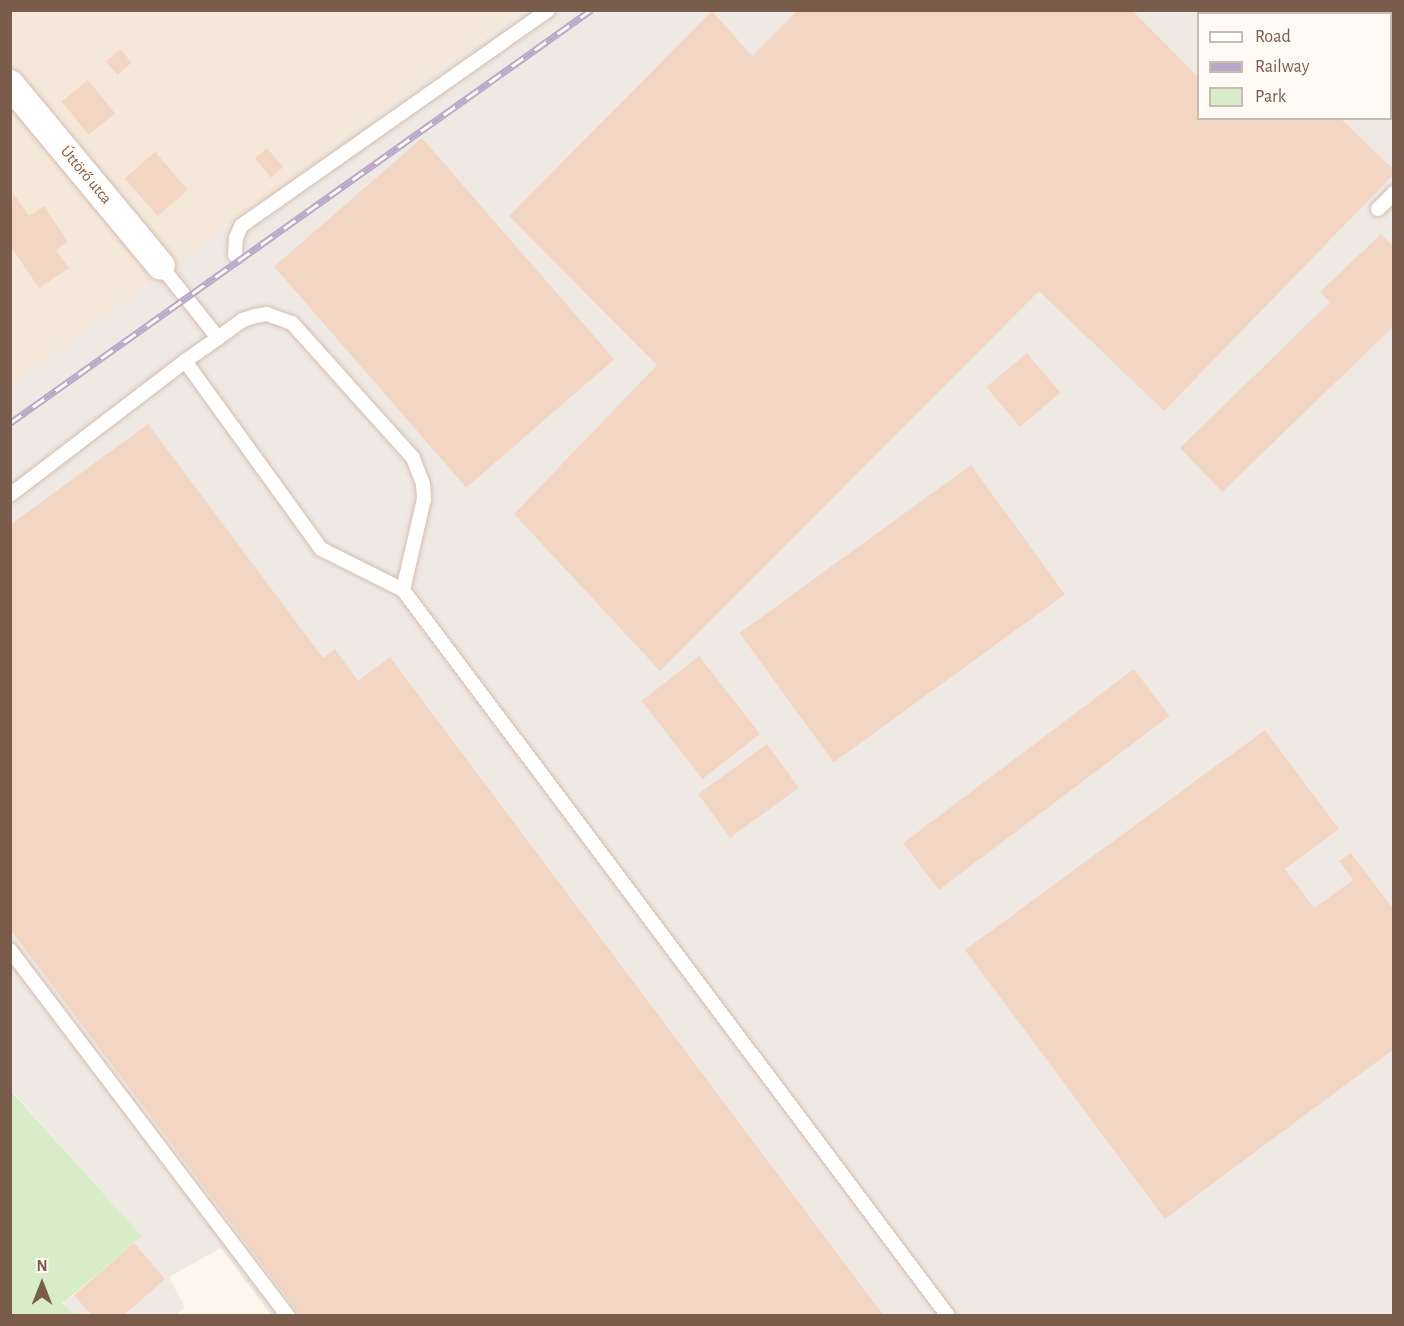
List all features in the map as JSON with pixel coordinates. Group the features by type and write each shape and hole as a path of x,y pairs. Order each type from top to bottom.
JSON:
{"street":[{"name":"Úttörő utca","path":"10,84 161,266"}],"lane":[{"path":"235,255 236,238 241,226 548,10"},
{"path":"1378,208 1394,193"},
{"path":"161,266 218,338"},
{"path":"10,495 243,320 267,314 292,323 413,458 423,484 424,499 403,590"},
{"path":"186,362 321,549 403,590 948,1316"},
{"path":"10,950 288,1316"}],"shaded area":[{"path":"11,11 520,11 11,387"},
{"path":"520,11 1393,11 1393,1315 271,1315 221,1248 169,1277 185,1308 175,1315 75,1315 62,1305 142,1236 11,1090 10,387"}],"green space":[{"path":"10,1090 142,1236 62,1304 75,1315 11,1315"}],"building":[{"path":"798,10 1132,10 1197,76 1197,120 1342,120 1394,170 1394,174 1164,411 1039,291 660,671 514,514 657,365 509,216 712,11 752,56"},
{"path":"120,49 132,63 117,75 106,61"},
{"path":"88,80 115,113 89,135 62,101"},
{"path":"422,138 614,359 466,488 274,267"},
{"path":"267,148 283,167 271,177 255,158"},
{"path":"155,152 188,190 158,216 125,178"},
{"path":"13,193 29,216 44,206 68,242 56,250 69,268 39,288 10,246"},
{"path":"1381,234 1394,247 1394,326 1222,492 1180,448 1330,302 1320,292"},
{"path":"1027,353 1060,393 1020,427 986,387"},
{"path":"148,424 323,658 335,649 358,681 390,657 884,1316 301,1316 10,929 10,525"},
{"path":"971,465 1065,594 834,763 740,633"},
{"path":"699,656 760,734 702,779 641,701"},
{"path":"1134,669 1170,716 939,890 903,843"},
{"path":"1265,730 1339,829 1285,869 1314,908 1353,880 1339,861 1351,853 1394,910 1394,1049 1165,1219 965,950"},
{"path":"767,744 799,788 730,838 698,794"},
{"path":"134,1243 165,1279 123,1316 92,1316 74,1295"}],"railway":[{"path":"10,423 591,10"}]}
